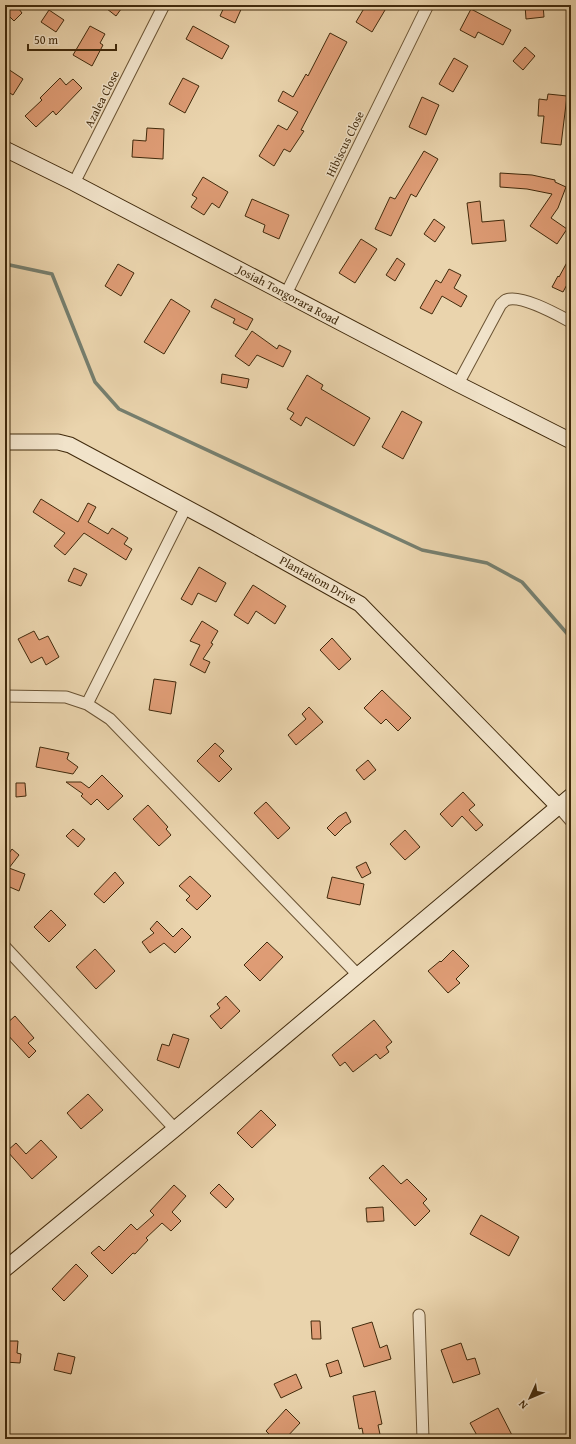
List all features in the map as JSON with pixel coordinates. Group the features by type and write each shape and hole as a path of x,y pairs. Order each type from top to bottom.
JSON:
{"street":[{"name":"Azalea Close","path":"74,183 164,5"},
{"name":"Hibiscus Close","path":"286,294 428,5"},
{"name":"Josiah Tongorara Road","path":"5,150 74,183 458,384 571,440"},
{"path":"458,384 501,304 506,300 522,301 540,306 571,322"},
{"name":"Plantatiom Drive","path":"5,442 58,442 70,445 186,507 360,604 558,806"},
{"path":"88,704 186,507"},
{"path":"5,696 66,697 88,704 110,719 358,974"},
{"path":"5,1269 175,1129 571,796"},
{"path":"558,806 571,821"},
{"path":"5,947 175,1129"},
{"path":"419,1315 423,1439"}],"building":[{"path":"12,5 16,5 22,13 14,21 5,12"},
{"path":"102,5 124,5 116,16"},
{"path":"225,5 243,5 235,23 220,16"},
{"path":"366,5 388,5 372,32 356,22"},
{"path":"525,5 543,5 544,17 526,19"},
{"path":"471,9 511,30 503,45 478,32 475,38 460,30"},
{"path":"49,10 64,20 56,32 41,22"},
{"path":"90,26 105,34 100,43 103,45 92,66 73,55"},
{"path":"193,26 229,46 222,59 186,39"},
{"path":"330,33 347,42 301,130 304,131 290,152 284,149 274,166 259,156 278,125 287,130 298,112 278,101 283,91 293,97 306,74 308,76"},
{"path":"525,47 535,56 523,70 513,61"},
{"path":"454,58 468,66 453,92 439,84"},
{"path":"5,67 23,79 13,95 5,90"},
{"path":"60,78 66,85 73,79 82,88 56,115 53,111 36,127 25,116 42,100 40,98"},
{"path":"183,78 199,86 185,113 169,104"},
{"path":"548,94 567,96 561,145 541,143 544,116 538,116 539,99 547,100"},
{"path":"422,97 439,105 426,135 409,127"},
{"path":"147,128 164,129 163,159 132,157 133,140 146,141"},
{"path":"424,151 438,159 416,197 411,194 391,236 375,229 390,197 395,199"},
{"path":"500,173 532,175 555,180 555,182 566,187 558,208 551,218 567,229 557,244 530,226 552,194 527,189 500,187"},
{"path":"203,177 228,192 219,208 212,203 204,215 191,207 197,198 192,195"},
{"path":"252,199 289,215 279,239 263,232 265,225 245,216"},
{"path":"480,201 482,222 504,220 506,241 472,244 467,203"},
{"path":"434,219 445,227 435,242 424,234"},
{"path":"361,239 377,249 355,283 339,273"},
{"path":"571,255 571,277 563,292 552,287"},
{"path":"397,258 405,264 395,281 386,275"},
{"path":"118,264 134,273 121,296 105,286"},
{"path":"449,269 461,275 454,288 467,296 461,307 442,296 432,314 420,308 436,280 441,283"},
{"path":"171,299 190,311 164,354 144,342"},
{"path":"215,299 253,319 247,330 233,323 235,319 211,307"},
{"path":"252,331 277,349 279,345 291,351 283,367 257,355 249,366 235,356"},
{"path":"222,374 249,379 247,388 221,383"},
{"path":"307,375 323,385 321,389 370,418 354,446 306,417 301,426 290,419 294,413 287,409"},
{"path":"402,411 422,422 403,459 382,447"},
{"path":"41,499 78,522 88,503 96,507 88,522 108,534 112,528 128,538 124,544 132,549 126,560 84,533 65,555 54,546 65,533 33,512"},
{"path":"199,567 226,583 216,602 198,593 192,605 181,599"},
{"path":"74,568 87,574 81,586 68,581"},
{"path":"253,585 286,606 275,624 256,611 248,624 234,615"},
{"path":"202,621 218,631 211,643 213,644 203,659 210,662 205,673 190,665 200,645 190,641"},
{"path":"34,631 39,640 48,636 59,657 46,665 42,657 31,663 18,639"},
{"path":"332,638 351,659 339,670 320,650"},
{"path":"154,679 176,682 171,714 149,710"},
{"path":"382,690 411,718 398,731 386,719 381,724 364,708"},
{"path":"309,707 323,722 296,745 288,735 306,719 302,714"},
{"path":"215,743 224,751 219,756 232,769 219,782 197,761"},
{"path":"40,747 69,753 67,759 78,767 73,774 36,767"},
{"path":"368,760 376,770 364,780 356,770"},
{"path":"102,775 123,796 108,810 97,799 91,805 81,796 83,794 66,782 81,782 89,788"},
{"path":"16,783 25,783 26,796 16,797"},
{"path":"463,792 475,805 469,810 483,825 476,831 462,816 452,827 440,814"},
{"path":"266,802 290,828 278,839 254,813"},
{"path":"148,805 168,827 166,829 171,835 159,846 133,819"},
{"path":"346,812 351,822 335,836 327,828 338,817"},
{"path":"73,829 85,839 78,847 66,836"},
{"path":"405,830 420,847 405,860 390,844"},
{"path":"12,849 19,855 9,868 25,874 19,891 5,885 5,859"},
{"path":"366,862 371,873 362,878 356,867"},
{"path":"115,872 124,883 104,903 94,894"},
{"path":"190,876 211,896 197,910 186,900 190,896 179,886"},
{"path":"332,877 364,884 360,905 327,898"},
{"path":"51,910 66,925 49,942 34,927"},
{"path":"157,921 173,937 182,928 191,937 175,953 164,943 150,953 142,942 154,933 150,929"},
{"path":"267,942 283,957 260,981 244,965"},
{"path":"95,949 115,971 96,989 76,967"},
{"path":"453,950 469,966 456,979 460,983 448,993 428,971 440,961 441,962"},
{"path":"226,996 240,1011 221,1029 210,1016 220,1008 217,1004"},
{"path":"15,1016 34,1038 28,1043 36,1051 29,1058 5,1032 5,1025"},
{"path":"374,1020 392,1042 386,1047 389,1052 380,1059 376,1054 353,1072 345,1062 340,1066 332,1055"},
{"path":"173,1034 189,1039 179,1068 157,1060 162,1044 169,1046"},
{"path":"88,1094 103,1110 81,1129 67,1113"},
{"path":"261,1110 276,1125 252,1148 237,1133"},
{"path":"41,1140 57,1157 32,1179 7,1151 16,1143 26,1154"},
{"path":"383,1165 401,1184 407,1179 427,1199 423,1203 430,1211 415,1226 369,1178"},
{"path":"219,1184 234,1199 226,1208 210,1193"},
{"path":"174,1185 186,1196 172,1212 181,1221 171,1231 162,1223 146,1238 148,1240 135,1254 133,1253 112,1274 91,1253 99,1246 104,1251 131,1224 137,1230 154,1215 150,1211"},
{"path":"383,1207 384,1221 367,1222 366,1208"},
{"path":"481,1215 519,1237 509,1256 470,1234"},
{"path":"76,1264 88,1276 64,1301 52,1289"},
{"path":"311,1321 320,1321 321,1339 312,1339"},
{"path":"372,1322 380,1348 387,1345 391,1359 364,1367 352,1328"},
{"path":"5,1341 18,1341 17,1353 21,1354 20,1363 5,1362"},
{"path":"461,1343 467,1360 475,1358 480,1374 453,1383 441,1350"},
{"path":"58,1353 75,1357 71,1374 54,1370"},
{"path":"338,1360 342,1373 330,1377 326,1364"},
{"path":"296,1374 302,1388 281,1398 274,1384"},
{"path":"375,1391 382,1424 378,1425 381,1439 364,1439 362,1428 359,1429 353,1396"},
{"path":"498,1408 514,1439 479,1439 470,1423"},
{"path":"286,1409 300,1423 285,1439 274,1439 266,1431"}],"waterway":[{"path":"5,264 52,274 95,382 119,409 422,550 487,563 522,582 571,638"}]}
